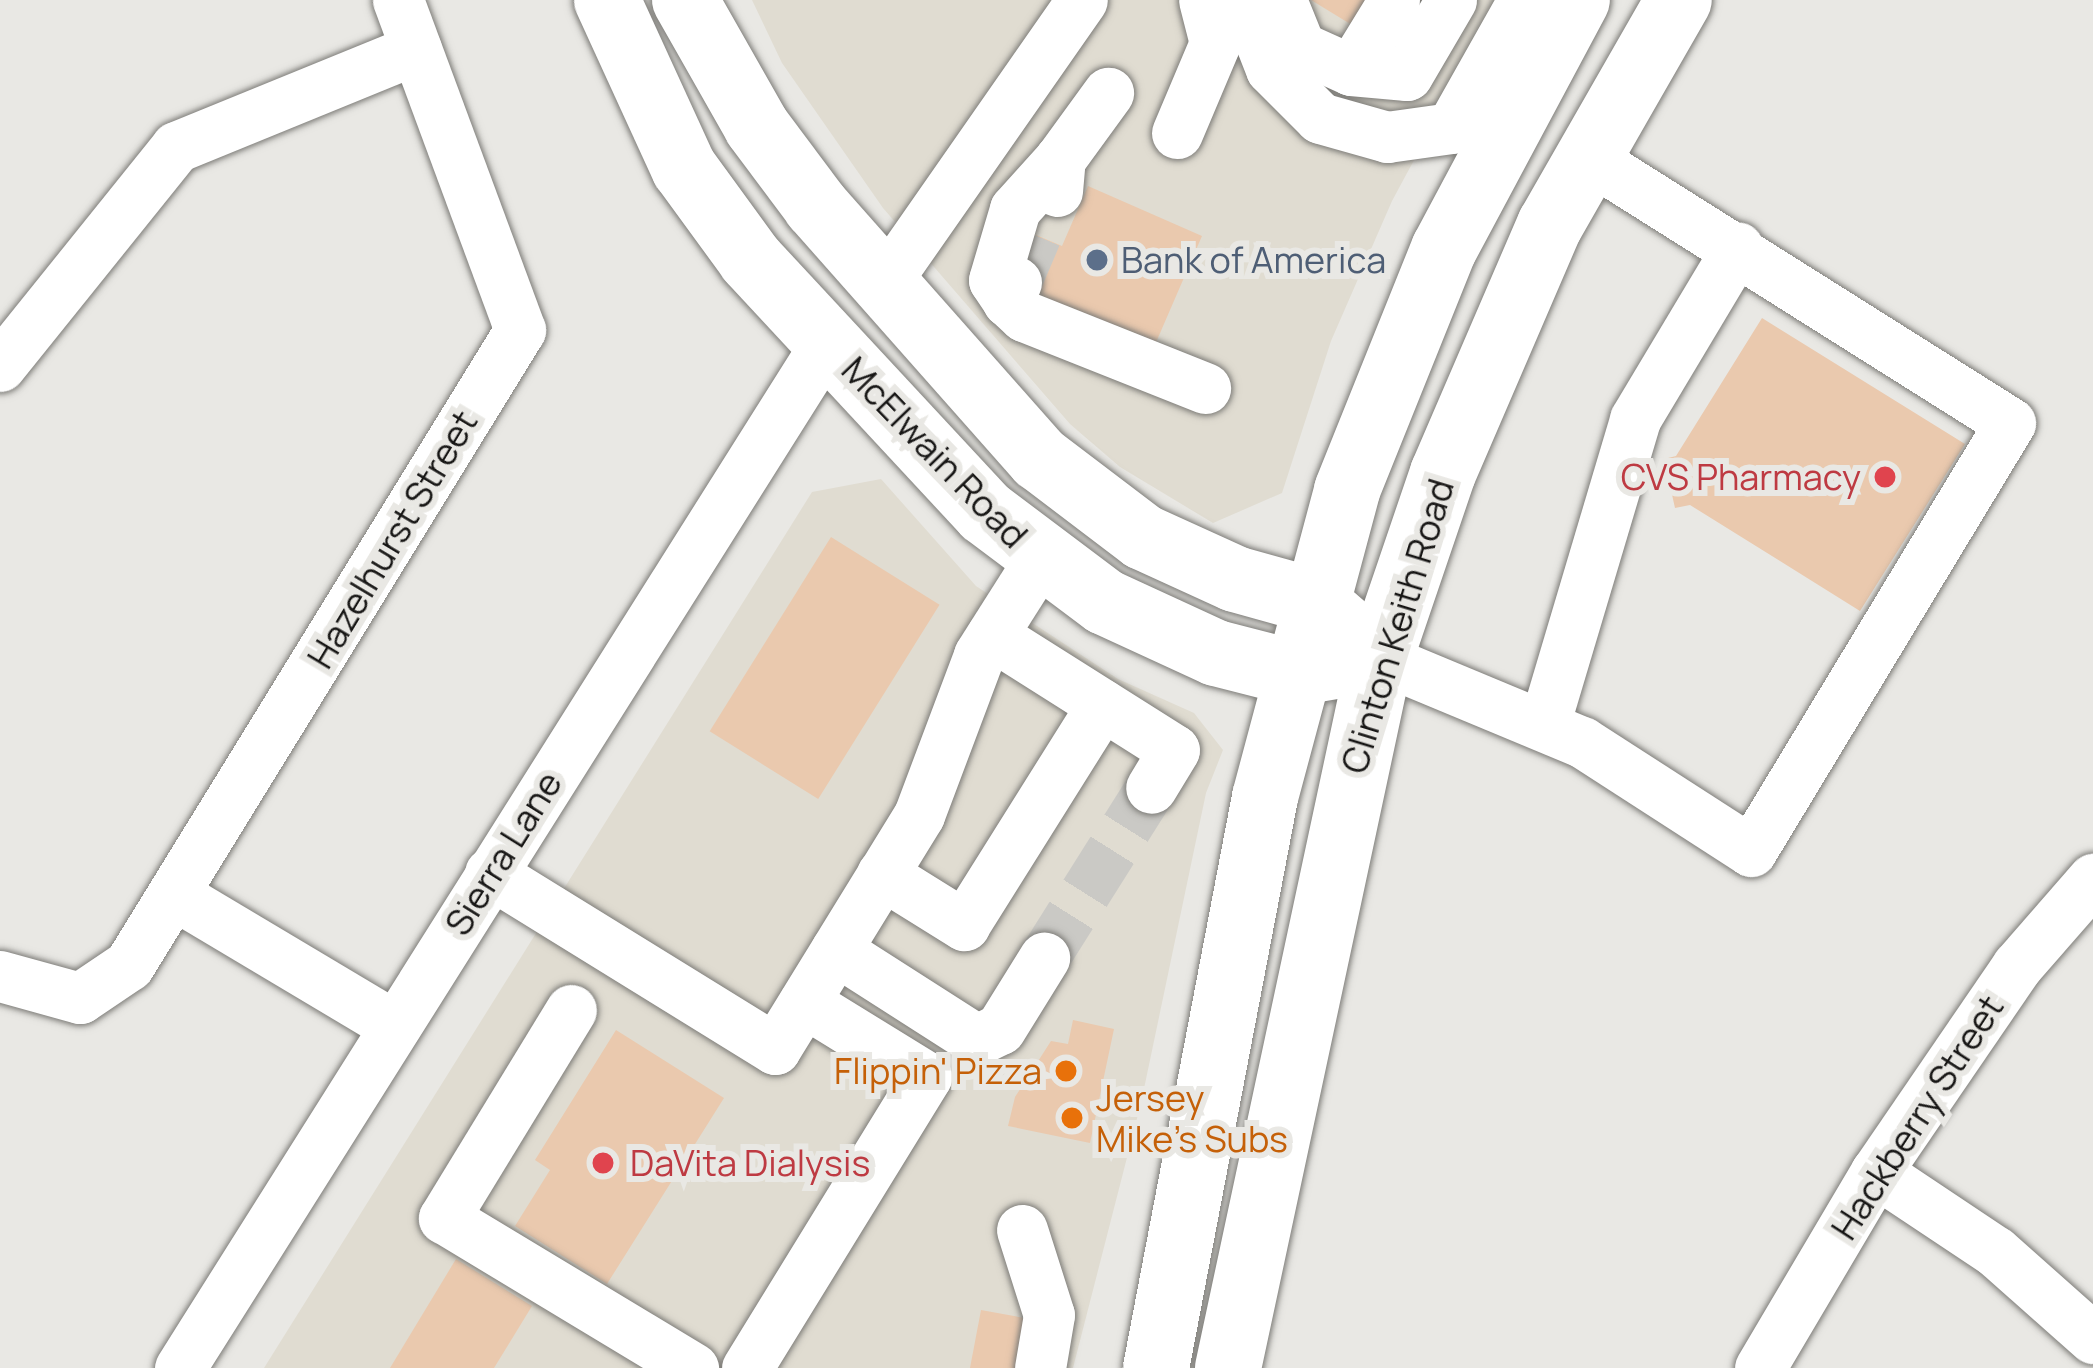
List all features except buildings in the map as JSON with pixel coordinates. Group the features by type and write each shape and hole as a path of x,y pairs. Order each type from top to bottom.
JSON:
{"main road":[{"name":"McElwain Road","path":"607,0 684,168 751,260 985,512 1040,559 1105,602 1216,653 1294,673 1379,658"},
{"name":"McElwain Road","path":"685,0 757,128 881,288 1082,494 1189,561 1314,601 1379,658"},
{"path":"1156,1368 1228,972 1294,673 1347,490 1444,249 1577,0"},
{"name":"Clinton Keith Road","path":"1228,1368 1379,658 1479,383 1587,158 1679,0"}],"street":[{"name":"Hazelhurst Street","path":"22,983 80,998 129,965 520,330 398,0"},
{"path":"881,288 1082,0"},
{"path":"1177,133 1215,43 1204,0"},
{"path":"1244,0 1270,68 1407,75 1450,0"},
{"path":"1281,0 1294,66 1320,118 1387,137 1437,135 1451,128 1523,0"},
{"path":"1294,66 1322,0"},
{"path":"1351,70 1394,0"},
{"path":"0,366 176,147 416,49"},
{"path":"1108,93 1060,159 1015,209 995,266 1024,316 1205,388"},
{"path":"1379,658 1544,725 1750,851 2009,423 1738,248 1587,158"},
{"path":"1036,235 1057,198 1060,159"},
{"path":"1544,725 1635,419 1738,248"},
{"name":"Sierra Lane","path":"180,1368 828,340"},
{"path":"490,873 775,1049 919,814 950,718 992,635 1040,559"},
{"path":"992,635 1174,750 1150,788"},
{"path":"883,874 964,925 1102,705"},
{"name":"Hackberry Street","path":"1760,1368 1876,1172 2017,966 2093,879"},
{"path":"175,895 394,1026"},
{"path":"836,950 977,1040 1000,1029 1044,958"},
{"path":"746,1368 926,1077 804,1002"},
{"path":"571,1010 444,1218 693,1368"},
{"path":"1876,1172 1996,1252 2093,1338"},
{"path":"1022,1230 1049,1315 1040,1368"}],"shaded area":[{"path":"752,0 1500,0 1392,201 1331,341 1282,493 1213,523 1120,467 1070,424 883,208 782,63"},
{"path":"881,479 976,586 1118,679 1194,713 1223,750 1206,793 1141,1103 1073,1368 264,1368 812,492"}],"tunnel":[{"path":"1016,282 1036,235"},
{"path":"1044,958 1151,788"}],"place":[{"name":"Bank of America","path":"1097,260"},
{"name":"CVS Pharmacy","path":"1885,477"},
{"name":"Flippin' Pizza","path":"1066,1071"},
{"name":"Jersey Mike's Subs","path":"1072,1118"},
{"name":"DaVita Dialysis","path":"603,1163"}]}
